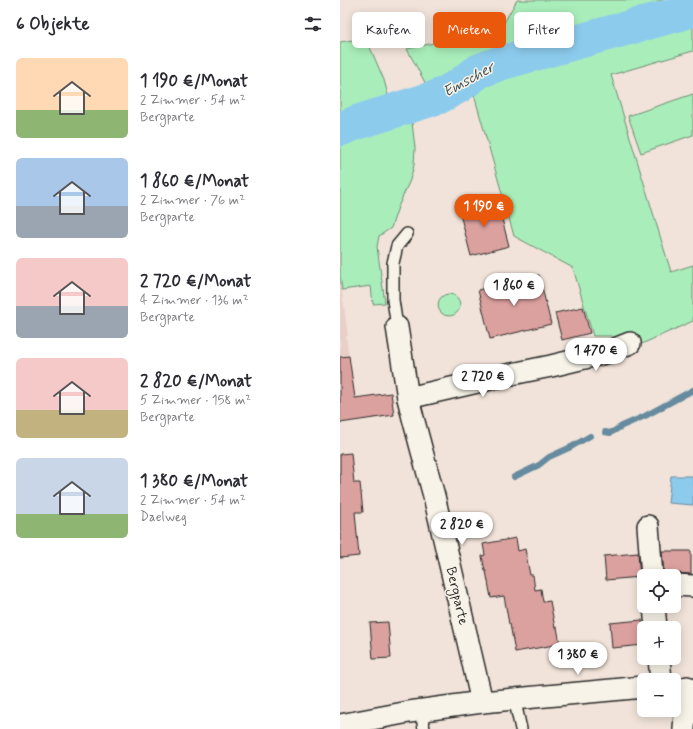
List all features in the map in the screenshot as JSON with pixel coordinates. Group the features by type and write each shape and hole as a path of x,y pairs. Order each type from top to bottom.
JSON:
{"street":[{"name":"Bergparte","path":"397,328 408,398 434,496 482,702"},
{"path":"408,398 605,353 630,343"},
{"path":"648,526 651,569"},
{"path":"681,585 693,586"},
{"path":"684,729 685,687"},
{"path":"340,725 423,720 482,702 637,688"}],"lane":[{"path":"397,328 393,300 393,263 397,246 407,234"},
{"path":"514,698 521,729"}],"shaded area":[{"path":"340,276 348,336 346,336 355,398 391,393 394,415 340,423"}],"green space":[{"path":"517,0 693,0 693,51 611,75 671,272 693,265 693,321 626,351 611,336 593,336 573,268 514,236 471,84 436,103 407,49 425,48 425,45 433,43 433,48 506,48 506,19"},
{"path":"352,40 352,48 370,48 384,80 394,118 411,114 415,148 414,165 410,180 398,207 391,228 379,236 377,247 385,303 373,304 371,286 342,290 340,276 340,42"},
{"path":"693,94 693,135 641,153 628,116"},
{"path":"449,294 453,295 459,301 459,309 453,315 449,316 445,315 439,309 438,305 439,301 445,295"}],"water":[{"path":"671,476 693,476 693,505 668,503"}],"building":[{"path":"497,200 509,246 471,256 459,210"},
{"path":"539,275 551,324 490,339 478,290"},
{"path":"583,307 590,333 562,340 555,313"},
{"path":"349,356 355,398 391,393 394,415 340,423 340,357"},
{"path":"351,453 354,483 360,483 363,512 355,512 359,556 340,558 340,454"},
{"path":"516,538 518,551 525,549 530,575 533,575 535,590 541,589 543,602 550,601 555,628 557,627 560,644 515,652 504,596 491,598 482,556 485,555 483,544"},
{"path":"662,551 691,551 691,574 681,573 681,569 664,569"},
{"path":"638,553 639,569 637,569 637,577 606,580 604,556"},
{"path":"642,620 637,621 637,646 612,648 610,623"},
{"path":"388,622 391,658 373,659 370,623"}],"waterway":[{"name":"Emscher","path":"340,129 438,97 457,87 479,71 501,63 693,10"},
{"path":"605,432 610,433 693,390"},
{"path":"514,477 539,465 549,457 590,436"}]}
